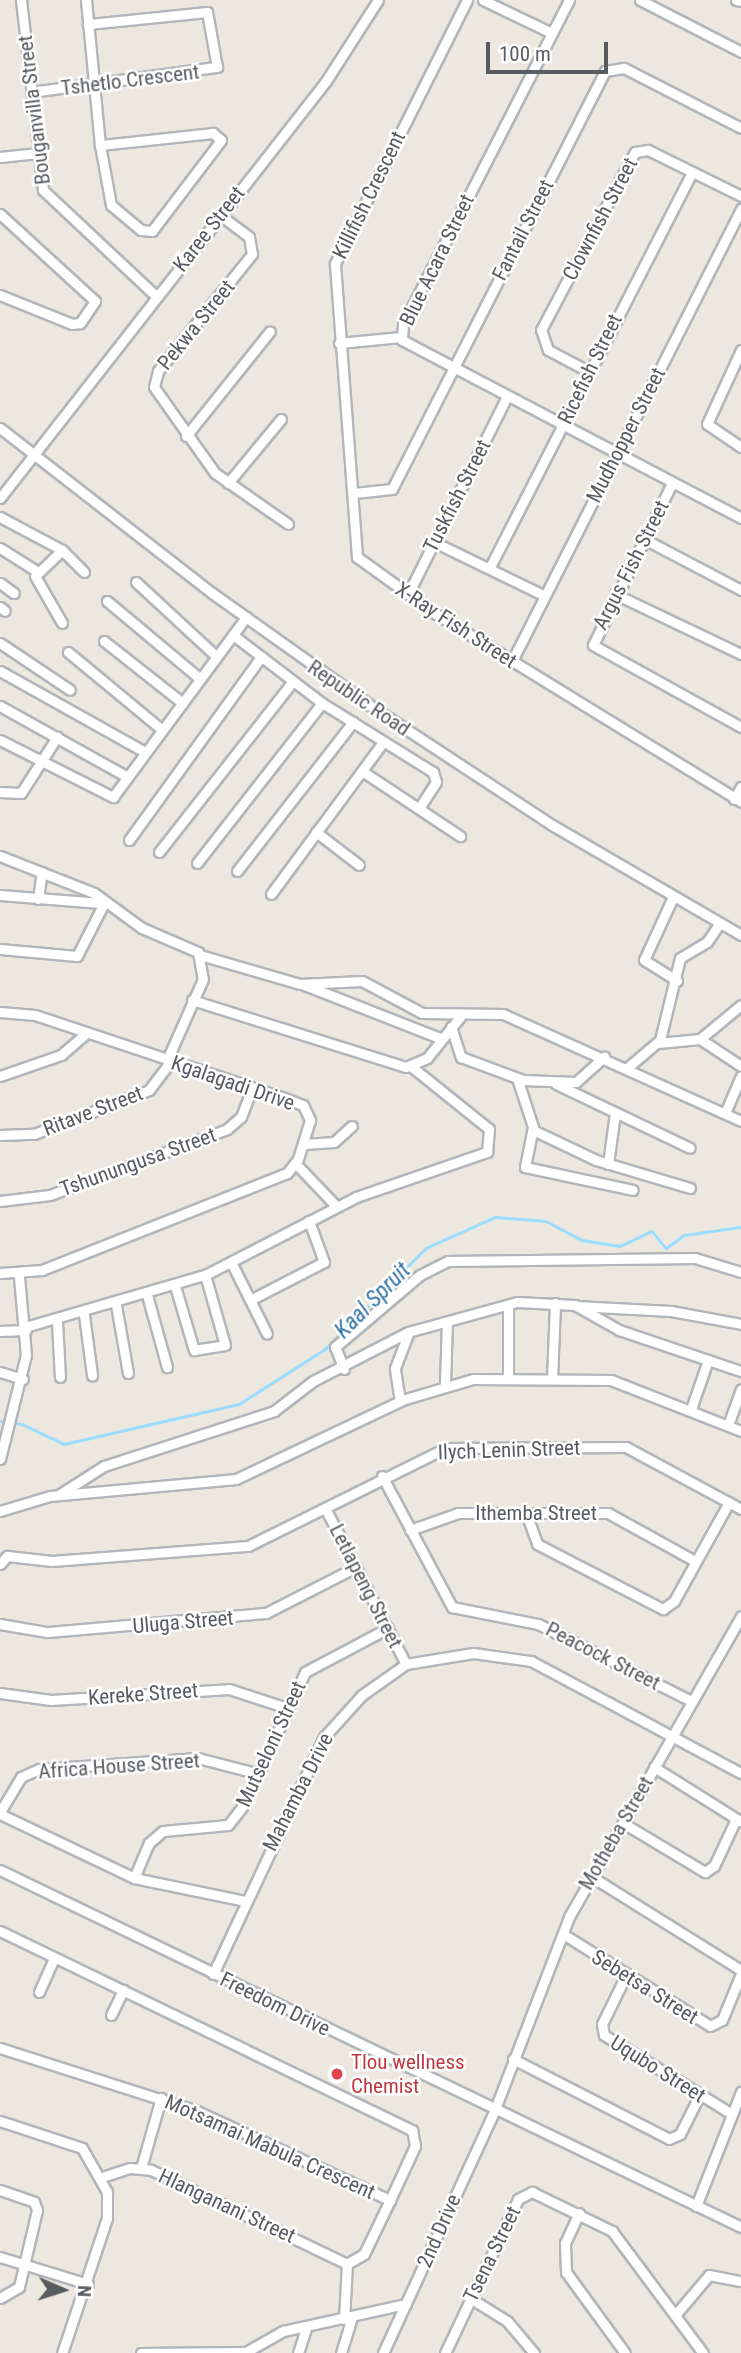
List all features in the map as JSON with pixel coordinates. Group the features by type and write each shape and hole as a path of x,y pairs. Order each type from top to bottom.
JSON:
{"street":[{"name":"Bouganvilla Street","path":"21,0 38,153 48,200 156,296"},
{"path":"86,0 100,145 107,200 150,233 217,151 221,137 100,145"},
{"name":"Karee Street","path":"0,498 340,62 378,0"},
{"name":"Killifish Crescent","path":"340,343 335,261 467,0"},
{"path":"483,0 552,33"},
{"name":"Blue Acara Street","path":"569,0 401,337 408,348 741,518"},
{"path":"640,0 741,52"},
{"name":"Tshetlo Crescent","path":"31,92 212,70 218,61 207,12 88,24"},
{"name":"Fantail Street","path":"354,493 391,491 607,69 624,68 741,128"},
{"name":"Clownfish Street","path":"588,371 548,349 540,334 609,197 639,150 741,196"},
{"path":"0,157 38,153"},
{"name":"Ricefish Street","path":"490,567 692,172"},
{"name":"Mudhopper Street","path":"512,660 741,209"},
{"path":"0,214 93,296 91,310 72,324 0,295"},
{"name":"Pekwa Street","path":"220,215 252,241 252,254 153,380 186,436 228,482 288,524"},
{"path":"186,436 270,331"},
{"path":"340,343 401,337"},
{"name":"X-Ray Fish Street","path":"340,343 358,559 512,660 738,800"},
{"path":"741,350 707,424 741,447"},
{"name":"Tuskfish Street","path":"408,594 506,398"},
{"path":"228,482 281,419"},
{"name":"Republic Road","path":"0,428 246,617 492,786 741,936"},
{"name":"Argus Fish Street","path":"672,483 615,594 595,649 741,727"},
{"path":"0,517 62,550 84,572"},
{"path":"644,539 741,590"},
{"path":"435,542 545,596"},
{"path":"0,548 38,572 62,623"},
{"path":"38,572 62,550"},
{"path":"136,582 217,657"},
{"path":"0,583 14,593"},
{"path":"615,594 741,654"},
{"path":"107,601 199,678"},
{"path":"0,740 106,797 113,797 143,751 246,617"},
{"path":"233,635 323,703 436,775 419,808"},
{"path":"104,642 180,701"},
{"path":"0,643 70,690"},
{"path":"68,652 160,728"},
{"path":"128,840 261,657"},
{"path":"0,671 143,751"},
{"path":"159,852 293,681"},
{"path":"197,863 323,703"},
{"path":"0,706 126,776"},
{"path":"237,871 353,722"},
{"path":"0,792 20,793 57,737"},
{"path":"271,894 383,742"},
{"path":"362,771 460,836"},
{"path":"738,800 741,787"},
{"path":"316,832 359,864"},
{"path":"0,856 94,894 102,904"},
{"path":"38,899 42,872"},
{"path":"0,895 102,904 200,955 300,984 442,1039"},
{"path":"673,897 644,960 677,981"},
{"path":"0,949 77,956 102,904"},
{"path":"658,1043 677,981 680,958 707,942 719,924"},
{"name":"Ritave Street","path":"0,1135 34,1134 149,1090 169,1060 202,979 200,955"},
{"path":"300,984 362,981 418,1012 460,1017 503,1014 741,1121"},
{"path":"0,1331 26,1329 84,1315 205,1275 337,1207 489,1150 489,1129 412,1067 192,1000"},
{"path":"627,1068 658,1043 700,1039 741,1005"},
{"name":"Kgalagadi Drive","path":"0,1012 35,1015 303,1105 310,1120 296,1164"},
{"path":"412,1067 442,1039 460,1017"},
{"path":"451,1027 461,1057 517,1078 554,1083 580,1080 604,1058"},
{"path":"1,1079 61,1055 85,1034"},
{"path":"700,1039 741,1066"},
{"path":"725,1113 741,1076"},
{"path":"517,1078 533,1130 527,1168 634,1190"},
{"path":"554,1083 691,1148"},
{"name":"Tshunungusa Street","path":"0,1201 50,1195 227,1129 241,1117 252,1088"},
{"path":"609,1185 615,1113"},
{"path":"304,1144 334,1142 352,1126"},
{"path":"533,1130 610,1164 690,1188"},
{"path":"0,1273 19,1276 221,1202 296,1164 337,1207"},
{"path":"250,1300 324,1262 309,1221"},
{"path":"344,1368 334,1348 420,1275 448,1261 695,1258 741,1272"},
{"path":"231,1262 267,1334"},
{"path":"175,1286 194,1350 225,1345 205,1275"},
{"path":"0,1459 23,1380 26,1329 19,1276"},
{"path":"147,1295 167,1367"},
{"path":"58,1495 104,1466 275,1411 304,1386 344,1368 408,1332 508,1305 555,1303 671,1311 741,1324"},
{"path":"552,1379 555,1303"},
{"path":"116,1305 128,1373"},
{"path":"508,1305 508,1377"},
{"path":"575,1306 619,1330 741,1371"},
{"path":"84,1315 92,1375"},
{"path":"57,1322 60,1377"},
{"path":"445,1384 447,1322"},
{"path":"400,1401 395,1368 408,1332"},
{"path":"691,1409 708,1360"},
{"path":"0,1373 23,1380"},
{"path":"0,1511 58,1495 236,1479 400,1401 445,1384 508,1377 613,1380 741,1431"},
{"path":"728,1425 741,1389"},
{"name":"Ilych Lenin Street","path":"1,1560 74,1560 236,1548 325,1508 440,1448 620,1446 741,1508"},
{"name":"Peacock Street","path":"382,1476 456,1609 532,1621 691,1701"},
{"path":"526,1513 537,1544 658,1608 672,1603 729,1502"},
{"name":"Letlapeng Street","path":"325,1508 406,1664"},
{"name":"Ithemba Street","path":"410,1530 449,1514 611,1513 695,1561"},
{"name":"Uluga Street","path":"0,1624 47,1632 266,1613 356,1567"},
{"name":"Motheba Street","path":"513,2059 563,1934 592,1877 741,1617"},
{"name":"Mutseloni Street","path":"134,1878 149,1843 163,1831 228,1825 256,1773 284,1707 307,1670 388,1628"},
{"name":"Mahamba Drive","path":"213,1974 324,1737 362,1695 406,1664 473,1653 521,1658 673,1734 741,1773"},
{"name":"Kereke Street","path":"0,1693 36,1700 232,1689 284,1707"},
{"name":"Africa House Street","path":"0,1813 21,1777 33,1770 198,1758 256,1773"},
{"path":"623,1823 705,1872 715,1866 739,1821 654,1768"},
{"path":"0,1813 134,1878 245,1901"},
{"name":"Freedom Drive","path":"0,1870 741,2227"},
{"path":"592,1877 741,1972"},
{"name":"Motsamai Mabula Crescent","path":"0,1931 412,2130 415,2146 390,2200 161,2098 0,2048"},
{"name":"Sebetsa Street","path":"563,1934 625,1977 715,2026 741,1972"},
{"path":"39,1992 54,1958"},
{"name":"Uqubo Street","path":"625,1977 602,2024 604,2035 732,2114"},
{"path":"111,2015 122,1990"},
{"path":"513,2059 669,2139 680,2134 699,2096"},
{"name":"2nd Drive","path":"383,2353 495,2109 513,2059"},
{"path":"696,2206 741,2092"},
{"path":"141,2168 161,2098"},
{"path":"0,2121 82,2148 102,2178 108,2211 88,2284 62,2353"},
{"name":"Hlanganani Street","path":"102,2178 141,2168 347,2264"},
{"path":"0,2190 37,2207 25,2265 15,2294 0,2298"},
{"name":"Tsena Street","path":"445,2353 523,2194 536,2192 579,2213 619,2238 703,2353"},
{"path":"341,2353 348,2318 347,2264 363,2254 390,2200"},
{"path":"579,2213 565,2243 566,2272 625,2353"},
{"path":"0,2257 88,2284"},
{"path":"676,2314 709,2275 741,2281"},
{"path":"470,2298 517,2330 534,2353"},
{"path":"141,2353 246,2352 307,2326 406,2304"},
{"path":"298,2353 307,2326"}],"waterway":[{"name":"Kaal Spruit","path":"0,1421 22,1424 64,1444 239,1404 325,1349 426,1248 495,1217 546,1221 582,1240 620,1246 652,1231 666,1248 684,1235 741,1227"}],"place":[{"name":"Tlou wellness Chemist","path":"337,2074"}]}
